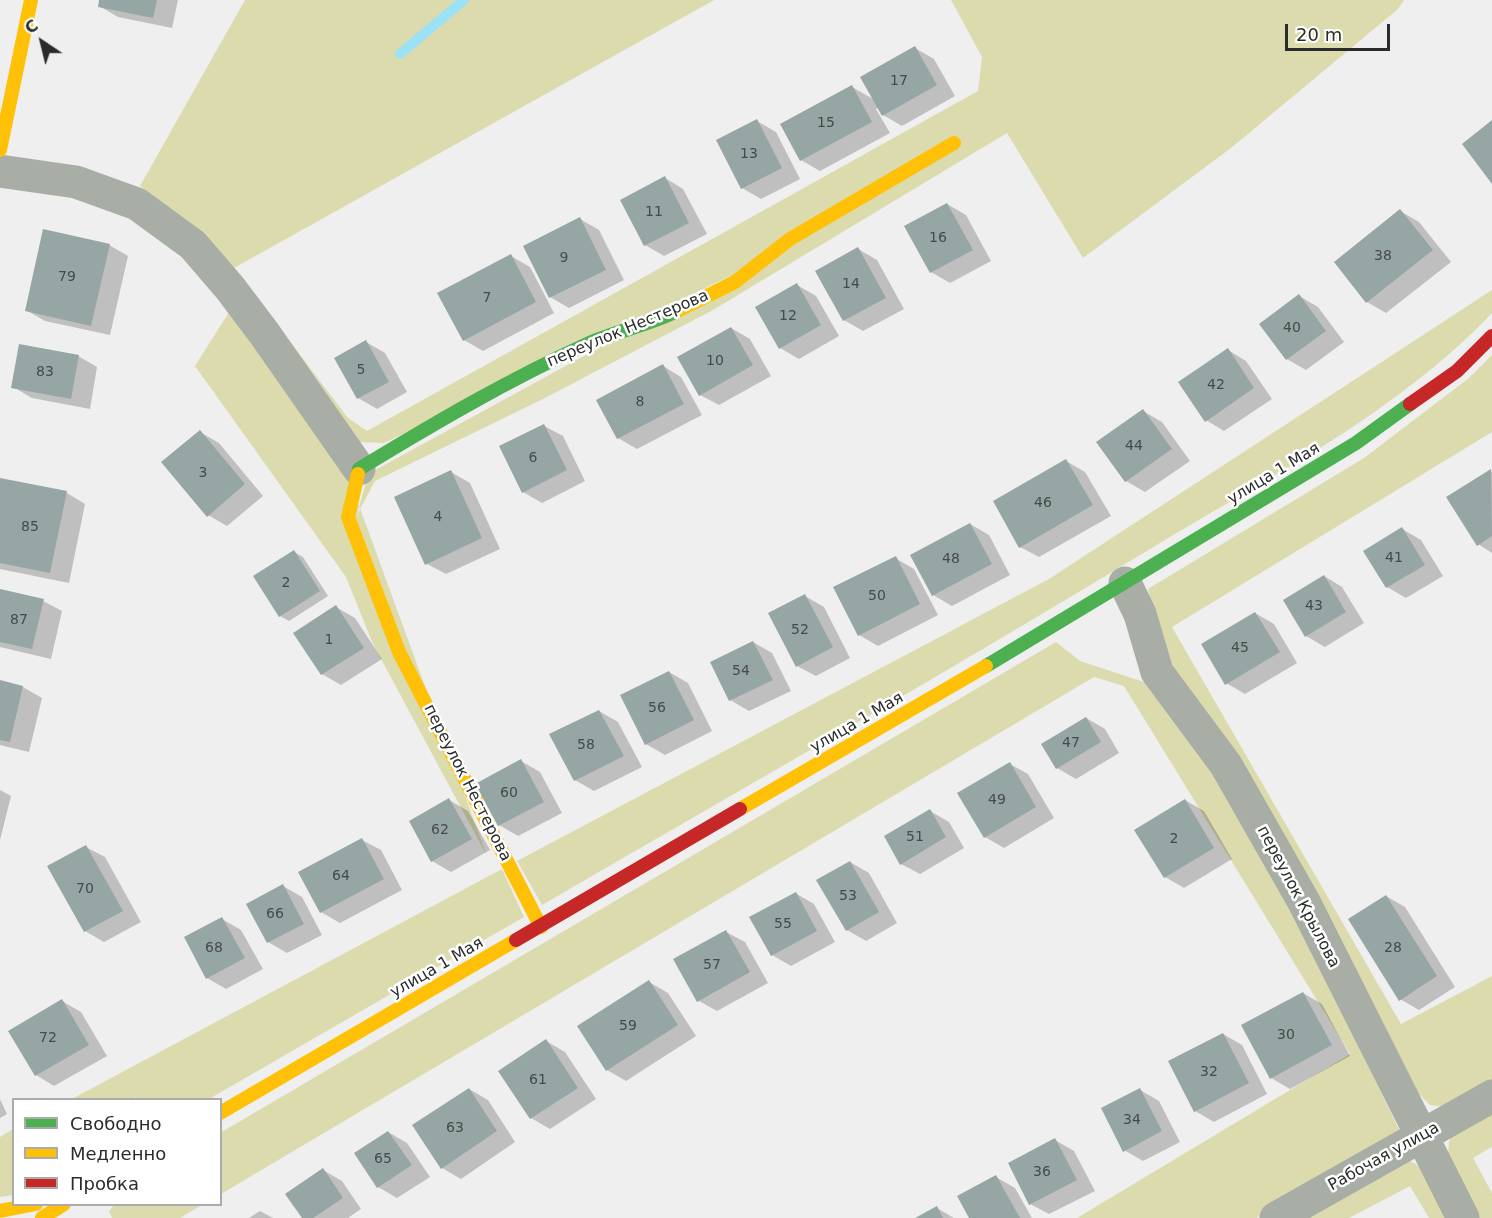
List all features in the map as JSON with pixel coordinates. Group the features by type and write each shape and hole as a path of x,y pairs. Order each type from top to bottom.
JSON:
{"main road":[{"path":"0,150 31,0"},
{"name":"переулок Нестерова","path":"541,927 399,652 348,517 359,469 470,402 589,343 665,317 735,282 790,239 954,143"},
{"name":"улица 1 Мая","path":"222,1112 1061,622 1356,443 1457,371 1492,336"},
{"path":"0,1211 26,1206"},
{"path":"42,1218 61,1206"}],"street":[{"path":"0,171 76,182 137,204 193,245 257,324 359,469"},
{"name":"переулок Крылова","path":"1125,583 1140,614 1157,672 1226,765 1304,902 1463,1218"},
{"name":"Рабочая улица","path":"1276,1218 1492,1096"}],"green space":[{"path":"245,0 714,0 234,268 348,418 367,431 978,91 982,57 951,0 1404,0 1398,9 1231,148 1083,258 1007,133 713,310 545,398 375,481 357,515 368,474 732,275 384,443 359,442 199,235 140,186"},
{"path":"1492,290 1492,313 1456,348 1417,381 1334,439 929,680 542,905 517,861 1049,579"},
{"path":"231,309 346,470 487,856 373,644 346,577 195,366"},
{"path":"1492,355 1492,432 1172,627 1401,1024 1492,976 1492,1082 1446,1107 1430,1105 1413,1088 1169,664 1157,631 1148,589 1364,458 1469,378"},
{"path":"1056,642 1080,661 1147,683 1214,773 1291,905 1402,1136 1256,1218 1077,1218 1350,1054 1124,686 1094,677 222,1193 222,1132"},
{"path":"502,869 524,917 211,1098 74,1098"},
{"path":"1492,1108 1492,1147 1473,1158 1492,1193 1492,1218 1479,1218 1448,1156 1449,1142 1457,1127"},
{"path":"12,1130 12,1195 0,1197 0,1137"},
{"path":"1401,1157 1423,1170 1447,1218 1429,1218 1410,1186 1349,1218 1294,1218"},
{"path":"113,1206 200,1206 180,1218 112,1218 109,1211"}],"building":[{"path":"99,0 157,0 153,18 98,7"},
{"path":"915,46 937,85 882,116 860,77"},
{"path":"852,85 872,122 800,161 780,124"},
{"path":"757,119 782,168 741,189 716,140"},
{"path":"1492,120 1492,184 1462,144"},
{"path":"665,176 689,223 644,246 620,200"},
{"path":"947,203 973,250 930,273 904,226"},
{"path":"1400,209 1433,250 1366,303 1334,262"},
{"path":"580,217 606,270 549,298 523,246"},
{"path":"43,229 110,244 91,326 25,311"},
{"path":"858,247 886,298 843,321 815,271"},
{"path":"511,254 536,302 463,341 437,293"},
{"path":"797,283 821,325 779,349 755,307"},
{"path":"1299,294 1326,331 1286,360 1259,324"},
{"path":"731,327 753,365 699,396 677,357"},
{"path":"366,340 389,382 357,399 334,358"},
{"path":"19,344 79,355 71,399 11,388"},
{"path":"1228,348 1254,388 1205,422 1178,382"},
{"path":"663,364 684,404 617,439 596,400"},
{"path":"1143,409 1172,449 1125,482 1096,442"},
{"path":"544,424 567,470 522,493 499,446"},
{"path":"200,430 245,484 207,517 161,462"},
{"path":"1066,459 1093,505 1019,548 993,501"},
{"path":"1491,469 1492,536 1477,546 1446,497"},
{"path":"451,470 482,538 425,565 394,497"},
{"path":"0,478 67,491 50,573 0,563"},
{"path":"970,523 992,564 932,596 910,555"},
{"path":"1402,527 1425,565 1386,588 1363,551"},
{"path":"294,550 320,591 279,617 253,576"},
{"path":"896,556 920,604 858,636 833,587"},
{"path":"1324,575 1346,612 1305,637 1283,600"},
{"path":"0,589 44,599 32,649 0,642"},
{"path":"805,594 833,647 796,667 768,613"},
{"path":"336,605 364,648 321,675 293,633"},
{"path":"1255,612 1280,652 1225,685 1201,644"},
{"path":"753,641 773,680 729,701 710,662"},
{"path":"669,671 694,720 645,745 620,695"},
{"path":"0,680 23,686 10,742 0,740"},
{"path":"599,710 624,756 574,781 549,734"},
{"path":"1086,717 1101,742 1056,769 1041,744"},
{"path":"521,759 544,802 498,826 475,784"},
{"path":"1010,762 1036,807 984,838 957,793"},
{"path":"449,798 472,839 431,862 409,821"},
{"path":"1185,799 1214,848 1164,878 1134,830"},
{"path":"930,809 946,837 900,865 884,836"},
{"path":"362,838 384,879 320,913 298,872"},
{"path":"86,845 123,911 84,932 47,866"},
{"path":"850,861 879,912 846,931 816,880"},
{"path":"283,884 304,924 267,943 246,904"},
{"path":"796,892 817,931 771,956 749,917"},
{"path":"1386,895 1437,976 1399,1001 1348,919"},
{"path":"222,917 245,958 206,979 184,937"},
{"path":"726,930 750,972 697,1002 673,959"},
{"path":"649,980 678,1025 606,1071 577,1026"},
{"path":"1303,992 1332,1045 1270,1079 1241,1025"},
{"path":"62,999 89,1045 35,1076 8,1031"},
{"path":"1223,1033 1249,1083 1194,1112 1168,1061"},
{"path":"546,1039 578,1088 530,1119 498,1071"},
{"path":"469,1088 497,1131 441,1169 412,1125"},
{"path":"1140,1088 1162,1131 1123,1152 1101,1108"},
{"path":"388,1131 412,1165 377,1188 354,1153"},
{"path":"1055,1138 1077,1180 1029,1205 1008,1163"},
{"path":"323,1168 343,1198 313,1218 302,1218 285,1194"},
{"path":"996,1175 1020,1218 969,1218 957,1196"},
{"path":"937,1206 943,1218 915,1218"}],"waterway":[{"path":"400,54 464,0"}],"traffic: fast":[{"path":"358,474 359,469 387,452 528,372 598,339 677,311"},
{"path":"986,666 1356,443 1410,404"}],"traffic: slow":[{"path":"0,150 31,0"},
{"path":"677,311 735,282 790,239 954,143"},
{"path":"358,474 348,517 399,652 541,927"},
{"path":"740,809 986,666"},
{"path":"222,1112 516,940"},
{"path":"0,1211 26,1206"},
{"path":"42,1218 61,1206"}],"traffic: jam":[{"path":"1410,404 1457,371 1492,336"},
{"path":"516,940 740,809"}]}
